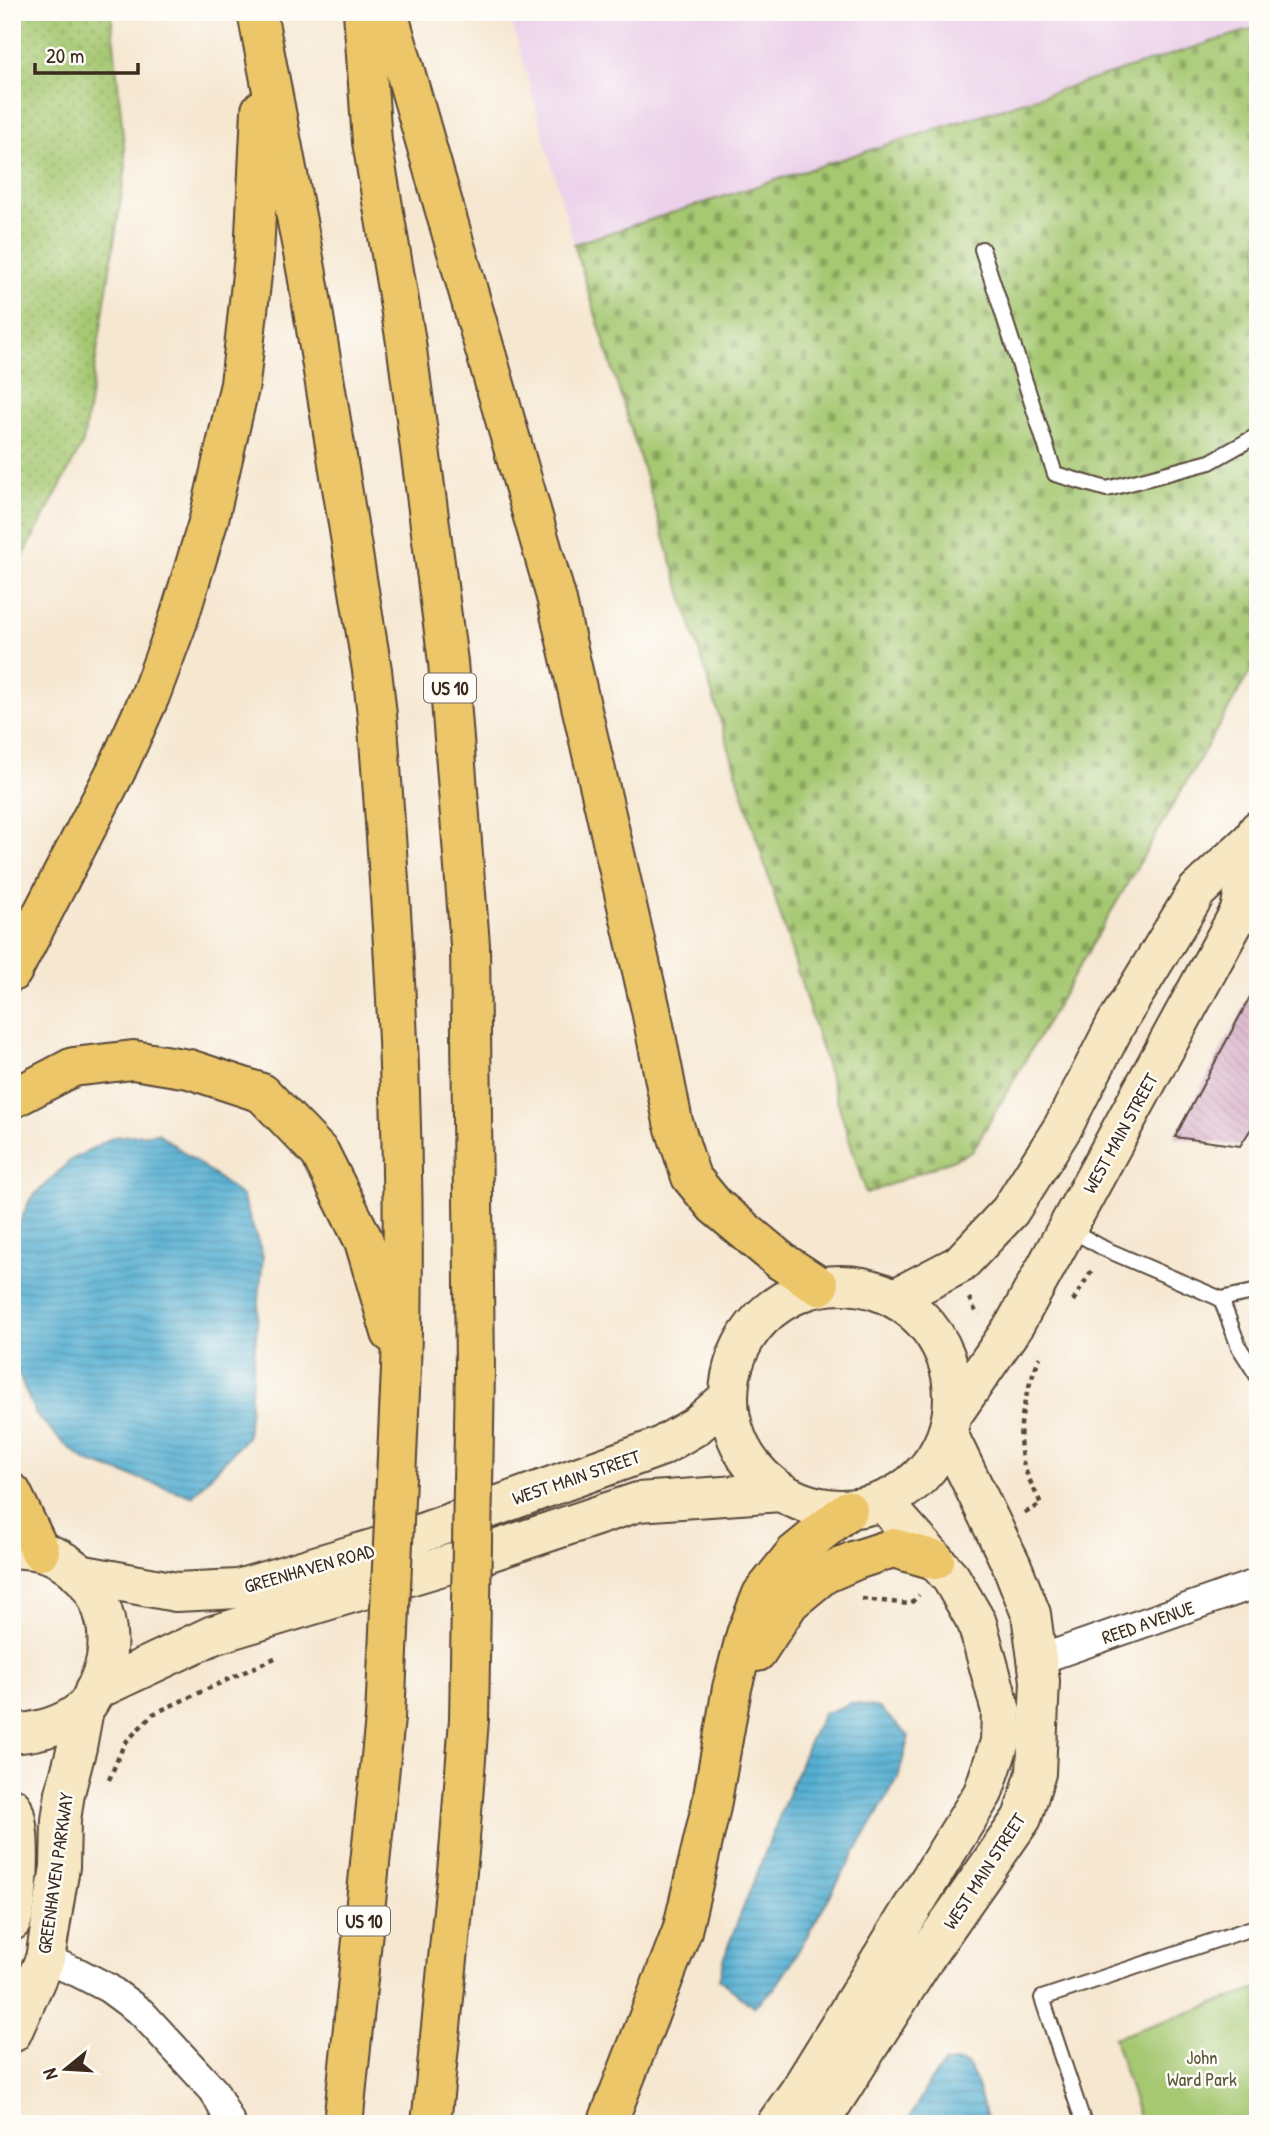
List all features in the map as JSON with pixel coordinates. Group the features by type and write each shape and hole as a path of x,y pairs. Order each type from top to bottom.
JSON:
{"highway":[{"name":"US 10","path":"363,12 372,142 406,342 449,676 470,945 475,1369 469,1719 459,1852 431,2124"},
{"path":"388,12 556,597 673,1122 691,1177 715,1206 781,1261 819,1286"},
{"name":"US 10","path":"261,29 307,274 375,692 398,1026 404,1284 385,1718 343,2124"},
{"path":"12,972 116,771 150,696 178,621 209,519 240,383 254,256 261,29"},
{"path":"12,1099 72,1067 133,1060 189,1069 262,1094 320,1153 364,1241 401,1369"},
{"path":"12,1493 26,1549"},
{"path":"607,2124 682,1931 711,1807 732,1688 746,1634 762,1594 794,1554 865,1506"},
{"path":"732,1688 790,1602 824,1574 856,1559 893,1548 935,1560"}],"main road":[{"name":"WEST MAIN STREET","path":"819,2124 928,1953 1022,1818 1036,1773 1040,1681 1031,1614 951,1424 1012,1330 1240,911 1256,836"},
{"name":"WEST MAIN STREET","path":"895,1298 960,1264 1010,1211 1063,1127 1116,1024 1197,891 1256,836"},
{"path":"858,1285 895,1298 925,1322 945,1355 953,1390 951,1424 936,1457 913,1484 865,1506 813,1507 780,1493 754,1469 735,1436 728,1398 735,1359 754,1325 783,1300 819,1286 858,1285"},
{"name":"WEST MAIN STREET","path":"491,1507 660,1447 696,1426 728,1398"},
{"name":"GREENHAVEN ROAD","path":"12,1734 55,1726 89,1700 213,1635 486,1553 638,1502 780,1493"},
{"name":"WEST MAIN STREET","path":"776,2124 806,2082 983,1793 1000,1742 1001,1711 977,1623 951,1578 935,1560 865,1506"},
{"name":"GREENHAVEN ROAD","path":"79,1574 176,1592 239,1589 402,1540 491,1507"},
{"name":"GREENHAVEN ROAD","path":"26,1549 66,1562 88,1582 102,1607 108,1636 106,1665 89,1700"},
{"name":"GREENHAVEN PARKWAY","path":"12,2033 45,1959 60,1867 61,1820 65,1793 89,1700"},
{"name":"GREENHAVEN PARKWAY","path":"12,1807 17,1816 19,1864 12,1921"}],"street":[{"name":"REED AVENUE","path":"1038,1660 1258,1583"},
{"path":"45,1959 98,1983 142,2013 214,2091 231,2124"}],"lane":[{"path":"982,249 1055,474 1107,489 1210,462 1258,435"},
{"path":"1068,1228 1105,1249 1221,1300 1258,1291"},
{"path":"1221,1300 1239,1347 1258,1377"},
{"path":"1084,2124 1042,1998 1258,1926"}],"path":[{"path":"1072,1303 1105,1249"},
{"path":"954,1267 976,1312 1045,1347 1030,1380 1021,1435 1022,1460 1041,1504"},
{"path":"849,1598 910,1604"}],"shaded area":[{"path":"509,12 1258,12 1258,27 574,244"}],"green space":[{"path":"12,12 111,12 126,166 83,443 12,577"},
{"path":"1258,27 1258,658 972,1152 866,1194 574,244"},
{"name":"John Ward Park","path":"1258,1989 1258,2124 1141,2124 1114,2038"}],"water":[{"path":"158,1133 242,1196 263,1256 247,1437 192,1496 86,1461 62,1442 35,1413 12,1353 12,1266 16,1232 30,1199 71,1160 113,1137"},
{"path":"851,1703 879,1708 909,1736 898,1778 789,1967 774,1989 753,2007 719,1979 728,1946 808,1744 823,1714"},
{"path":"959,2062 968,2065 975,2079 989,2124 906,2124 930,2081 945,2063"}],"building":[{"path":"1258,982 1258,1118 1240,1146 1175,1137"}]}
